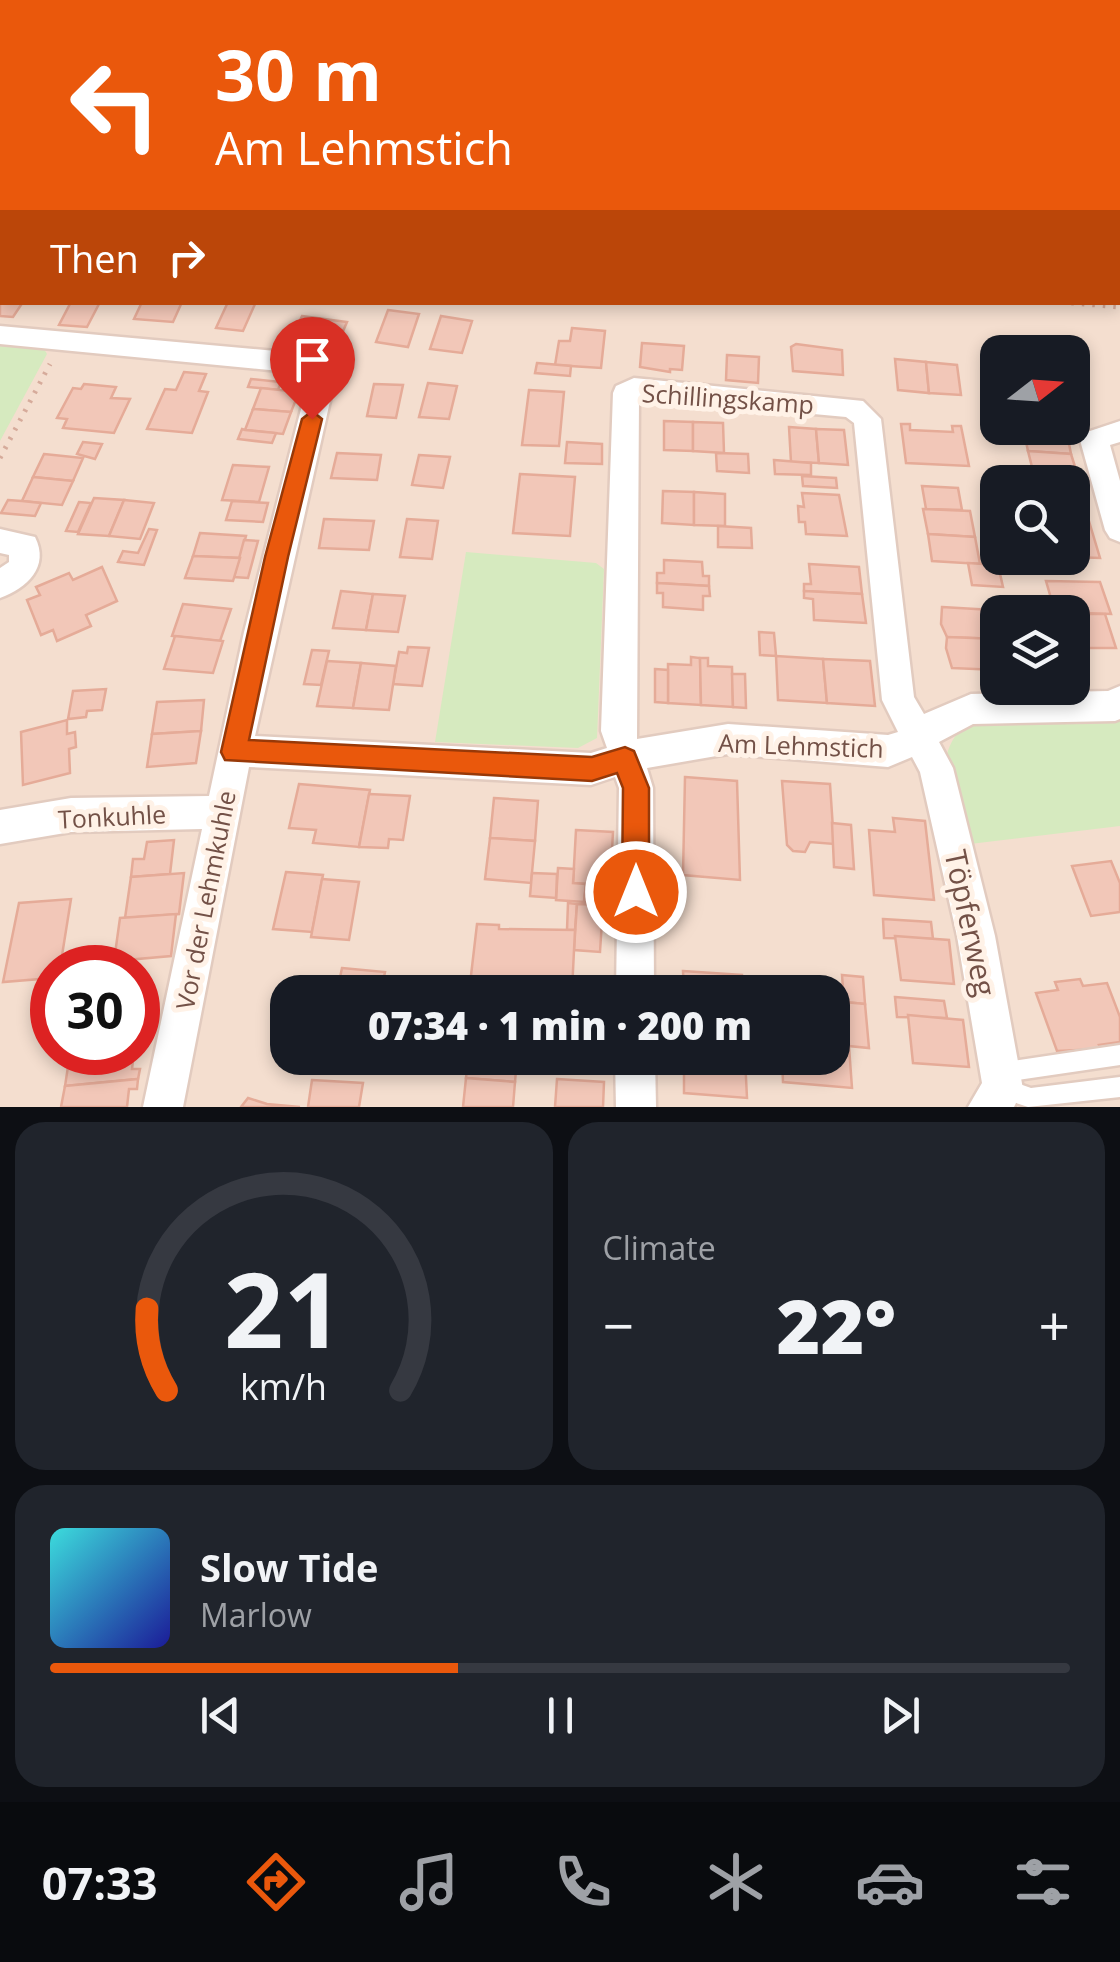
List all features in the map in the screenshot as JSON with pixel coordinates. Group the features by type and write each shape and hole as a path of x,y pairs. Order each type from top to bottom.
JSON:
{"street":[{"name":"Vor der Lehmkuhle","path":"0,336 320,365 324,370 276,557 163,1107"},
{"name":"Schillingskamp","path":"625,759 618,731 626,394 634,388 853,408 867,419 898,700 918,740"},
{"path":"1120,431 1094,440 1120,530"},
{"path":"0,541 24,546 24,568 0,584"},
{"name":"Am Lehmstich","path":"234,752 592,769 654,750 728,739 888,751 918,740 936,724 971,708 1115,706 1120,702"},
{"name":"Töpferweg","path":"918,740 936,768 976,936 997,1090"},
{"path":"625,759 636,788 636,975"},
{"name":"Tonkuhle","path":"0,827 71,816 225,812"},
{"path":"635,1075 636,1107"}],"lane":[{"path":"997,1090 1120,1055"},
{"path":"997,1090 1031,1098 1120,1087"}],"path":[{"path":"0,458 62,341"}],"shaded area":[{"path":"0,305 1120,305 1120,1107 0,1107"}],"green space":[{"path":"0,346 44,349 47,354 0,441"},
{"path":"466,552 596,563 604,569 597,738 578,748 435,742"},
{"path":"984,718 1120,719 1120,826 970,844 947,754 960,731"}],"building":[{"path":"0,305 21,305 13,317 0,316"},
{"path":"69,305 98,305 87,327 59,325"},
{"path":"141,305 181,305 173,322 134,319"},
{"path":"227,305 255,305 243,331 216,328"},
{"path":"388,310 419,314 408,347 376,342"},
{"path":"302,316 347,322 338,343 292,337"},
{"path":"441,316 472,321 462,353 430,349"},
{"path":"572,328 605,331 601,368 555,365 559,341 570,341"},
{"path":"642,343 684,346 682,370 640,367"},
{"path":"796,344 842,350 843,375 793,371 791,347"},
{"path":"727,355 759,357 758,383 726,380"},
{"path":"895,359 926,362 929,393 898,390"},
{"path":"926,362 957,365 961,395 929,393"},
{"path":"537,363 571,366 570,376 535,373"},
{"path":"184,372 206,374 199,391 208,392 192,433 147,429 165,389 176,390"},
{"path":"251,379 281,382 278,390 248,387"},
{"path":"428,383 457,386 449,419 419,417"},
{"path":"84,384 116,387 111,398 130,399 114,433 63,428 67,419 57,418 73,388 81,389"},
{"path":"374,384 403,385 396,418 367,416"},
{"path":"261,388 299,392 291,412 253,409"},
{"path":"529,390 564,392 559,446 522,445"},
{"path":"253,409 291,412 283,434 245,430"},
{"path":"664,421 693,422 693,451 664,450"},
{"path":"693,422 723,423 724,453 693,451"},
{"path":"901,424 910,424 910,430 953,432 952,426 961,426 969,466 906,463"},
{"path":"789,427 816,429 819,463 791,462"},
{"path":"242,429 276,433 272,443 238,439"},
{"path":"816,429 844,430 848,465 819,463"},
{"path":"83,442 102,444 95,459 77,454"},
{"path":"567,442 602,444 602,464 565,463"},
{"path":"1027,445 1069,445 1071,454 1028,451"},
{"path":"1028,451 1071,454 1074,465 1032,465"},
{"path":"337,453 381,455 377,480 331,478"},
{"path":"716,453 748,454 749,473 717,471"},
{"path":"44,454 83,458 73,481 33,477"},
{"path":"419,455 450,457 443,488 412,485"},
{"path":"774,460 811,463 811,475 775,474"},
{"path":"233,465 269,467 259,502 222,500"},
{"path":"520,474 575,477 570,536 513,533"},
{"path":"802,476 836,478 837,488 803,486"},
{"path":"33,477 73,481 62,505 22,501"},
{"path":"922,486 958,488 962,510 926,509"},
{"path":"663,491 694,492 694,525 662,523"},
{"path":"694,492 725,494 725,526 694,525"},
{"path":"802,493 839,495 847,536 806,534 805,522 799,522 798,506 804,507"},
{"path":"94,498 124,500 109,536 78,534"},
{"path":"8,500 41,503 35,516 1,513"},
{"path":"124,500 154,503 140,539 109,536"},
{"path":"232,501 268,503 263,522 226,520"},
{"path":"79,502 91,503 78,532 66,531"},
{"path":"923,509 970,511 975,537 928,534"},
{"path":"324,519 374,521 369,550 319,548"},
{"path":"407,519 438,521 432,559 400,557"},
{"path":"1090,525 1100,558 1090,558"},
{"path":"718,526 751,528 752,548 718,547"},
{"path":"149,529 157,530 144,565 118,562 123,551 138,553"},
{"path":"200,533 246,536 240,558 193,556"},
{"path":"928,534 975,537 980,564 932,561"},
{"path":"244,540 258,541 248,578 234,577"},
{"path":"193,556 240,558 233,581 185,578"},
{"path":"664,560 702,562 709,586 657,583 657,573 664,573"},
{"path":"968,563 980,564 980,575 1000,575 1003,587 972,585"},
{"path":"809,564 859,567 862,594 804,591 804,584 811,584"},
{"path":"102,567 117,601 86,615 91,626 57,641 53,630 41,635 27,600 40,595 36,587 69,573 73,580"},
{"path":"1046,581 1100,582 1111,614 1090,613 1090,595 1050,595"},
{"path":"657,583 709,586 710,596 703,596 703,610 663,607 663,593 657,593"},
{"path":"341,591 373,594 366,630 333,628"},
{"path":"804,591 862,594 866,623 814,620 813,599 804,598"},
{"path":"373,594 405,596 398,632 366,630"},
{"path":"183,604 231,609 220,641 172,636"},
{"path":"942,607 980,609 980,638 947,637 941,624"},
{"path":"1090,614 1105,614 1116,648 1090,648"},
{"path":"759,632 774,633 776,656 760,655"},
{"path":"175,636 223,641 213,673 164,669"},
{"path":"947,637 980,638 980,669 952,668"},
{"path":"408,647 429,648 422,686 393,684 399,652 407,653"},
{"path":"312,650 329,651 321,685 304,684"},
{"path":"776,656 823,659 827,703 778,700"},
{"path":"691,657 700,658 701,705 668,703 668,664 691,665"},
{"path":"700,658 708,658 708,666 732,667 733,707 701,705"},
{"path":"823,659 870,661 875,706 827,703"},
{"path":"327,661 361,663 353,708 317,706"},
{"path":"361,663 396,666 389,710 353,708"},
{"path":"655,669 668,670 668,703 655,702"},
{"path":"732,674 745,674 746,708 733,707"},
{"path":"106,689 102,710 68,719 73,691"},
{"path":"204,700 201,731 152,734 157,702"},
{"path":"67,720 67,734 75,732 76,747 69,749 70,773 23,785 21,732"},
{"path":"201,731 196,763 147,767 152,734"},
{"path":"685,777 737,781 740,880 683,875"},
{"path":"782,781 830,784 834,844 810,842 805,852 793,851 787,845"},
{"path":"299,784 370,790 359,847 313,843 316,830 289,828"},
{"path":"369,794 410,796 403,840 389,839 388,848 359,847"},
{"path":"494,798 538,801 535,841 490,838"},
{"path":"893,818 925,821 934,900 874,895 869,830 895,832"},
{"path":"832,823 851,825 854,869 834,867"},
{"path":"576,830 613,832 610,886 573,883"},
{"path":"490,838 535,841 531,883 485,879"},
{"path":"174,840 170,874 131,877 133,859 144,859 147,842"},
{"path":"1111,861 1120,883 1120,912 1091,916 1072,866"},
{"path":"558,868 574,869 573,883 586,884 584,902 556,900"},
{"path":"286,872 323,875 312,932 273,929"},
{"path":"184,873 179,914 125,918 131,877"},
{"path":"532,873 557,874 556,898 530,896"},
{"path":"322,879 359,882 349,940 311,937"},
{"path":"586,884 610,886 610,904 584,902"},
{"path":"71,899 64,945 30,945 30,980 3,982 19,903"},
{"path":"568,903 577,904 575,930 567,930"},
{"path":"577,904 603,905 600,952 574,950"},
{"path":"176,914 171,956 160,957 160,945 116,945 120,918"},
{"path":"883,919 931,922 933,939 884,938"},
{"path":"477,924 499,925 499,929 575,930 573,975 471,975"},
{"path":"895,936 949,940 954,984 901,980"},
{"path":"342,968 385,972 384,975 341,975"},
{"path":"683,971 742,975 683,975"},
{"path":"850,976 863,977 865,1004 850,1003"},
{"path":"1080,979 1083,986 1107,983 1120,1017 1120,1042 1099,1045 1101,1049 1057,1051 1036,993 1058,990 1055,982"},
{"path":"895,997 944,1001 947,1018 897,1017"},
{"path":"850,1003 865,1004 869,1048 850,1046"},
{"path":"908,1015 963,1020 969,1067 913,1063"},
{"path":"850,1060 852,1088 783,1082 783,1075 850,1075"},
{"path":"67,1075 139,1075 138,1079 65,1086"},
{"path":"466,1075 516,1075 515,1082 466,1078"},
{"path":"684,1075 746,1075 747,1098 684,1093"},
{"path":"466,1078 515,1082 513,1107 463,1107"},
{"path":"138,1079 137,1089 129,1089 127,1107 61,1107 65,1086"},
{"path":"557,1079 604,1082 603,1107 555,1107"},
{"path":"312,1080 363,1083 359,1107 308,1107"},
{"path":"248,1098 267,1104 300,1107 241,1107"}],"route":[{"path":"312,419 276,557 234,752 592,769 625,759 636,788 636,892"}]}
